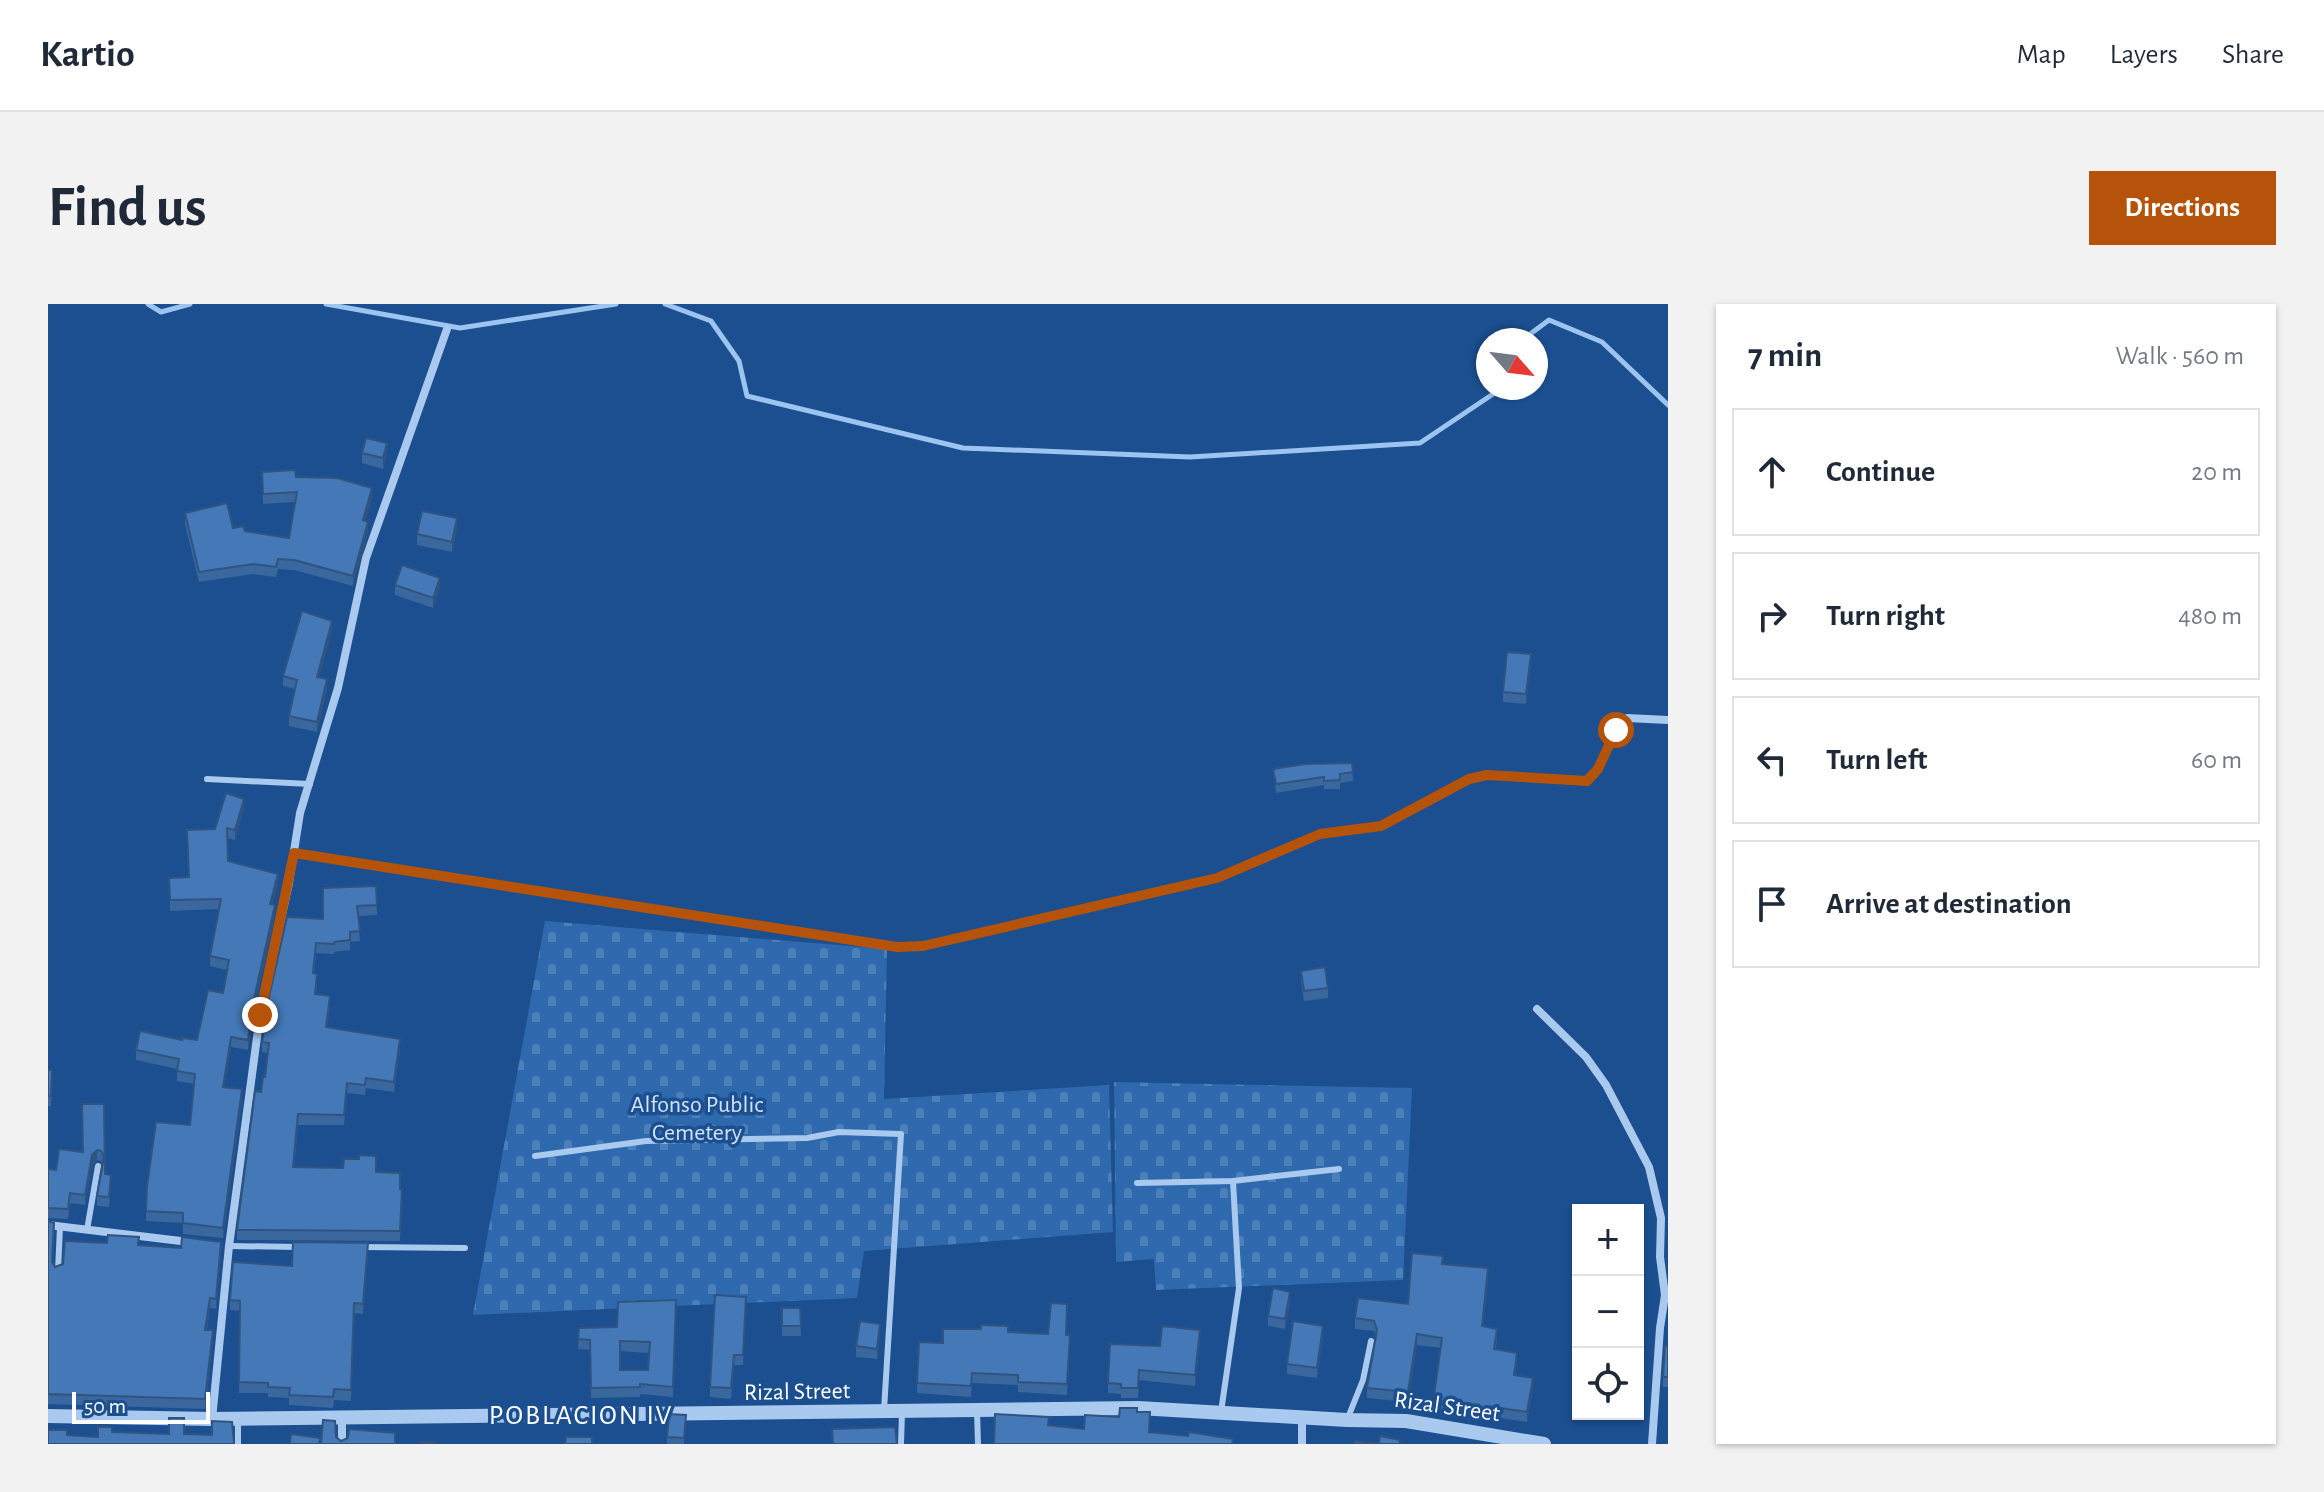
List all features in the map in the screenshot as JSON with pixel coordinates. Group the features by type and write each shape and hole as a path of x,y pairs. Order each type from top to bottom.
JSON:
{"street":[{"path":"212,1419 229,1246 260,1015 300,813 338,688 366,558 447,329"},
{"path":"294,853 897,947 923,946 1217,878 1320,834 1381,826 1469,779 1487,775 1587,781 1598,769 1621,721 1627,718 1668,720"},
{"path":"1537,1009 1593,1066 1649,1167 1661,1218 1660,1257 1666,1295 1659,1339 1652,1444"},
{"path":"48,1225 197,1243"},
{"path":"213,1245 229,1246"},
{"name":"Rizal Street","path":"48,1416 238,1419 1138,1408 1406,1421 1544,1444"},
{"path":"1302,1416 1302,1444"},
{"path":"342,1418 342,1444"}],"lane":[{"path":"207,779 310,784"},
{"path":"535,1156 646,1141 807,1138 839,1132 901,1134 884,1413"},
{"path":"87,1230 98,1166"},
{"path":"1137,1183 1233,1181 1339,1169"},
{"path":"1221,1412 1239,1288 1233,1181"},
{"path":"58,1272 60,1227"},
{"path":"229,1246 308,1247"},
{"path":"355,1247 465,1248"},
{"path":"1347,1420 1363,1380 1371,1341"},
{"path":"977,1408 978,1444"},
{"path":"901,1444 902,1412"},
{"path":"238,1419 238,1444"}],"green space":[{"name":"Alfonso Public Cemetery","path":"545,921 887,949 884,1099 1109,1085 1113,1232 864,1251 857,1298 473,1315"},
{"path":"1114,1082 1412,1088 1403,1280 1156,1290 1154,1259 1116,1262"}],"building":[{"path":"366,438 387,443 383,458 362,453"},
{"path":"295,470 296,477 337,478 372,488 363,520 368,522 353,576 294,560 278,559 276,567 253,564 199,572 185,513 227,503 233,528 243,526 245,531 289,538 297,492 263,494 262,472"},
{"path":"422,511 457,518 452,542 417,534"},
{"path":"402,565 440,578 433,598 395,585"},
{"path":"302,611 332,621 317,677 327,679 317,722 289,716 297,680 283,676"},
{"path":"1507,652 1531,654 1526,694 1503,692"},
{"path":"1352,763 1353,772 1340,774 1340,780 1324,781 1324,777 1276,784 1273,769 1305,764"},
{"path":"226,793 244,799 235,830 227,828 228,861 278,874 270,904 275,905 248,1040 231,1037 223,1087 242,1089 223,1228 183,1223 183,1213 146,1211 156,1122 190,1125 195,1074 177,1071 179,1059 136,1050 140,1031 197,1040 208,990 223,993 229,960 210,956 221,899 170,900 169,878 189,877 187,830 215,829"},
{"path":"376,886 377,905 357,906 360,931 350,932 350,940 334,944 316,943 313,973 317,974 315,994 330,996 326,1027 400,1039 394,1082 366,1078 365,1085 347,1083 344,1115 298,1114 293,1167 343,1168 344,1159 359,1159 359,1155 376,1156 376,1172 400,1173 400,1231 237,1230 255,1091 261,1092 265,1077 269,1043 262,1042 267,1006 287,917 323,919 323,888"},
{"path":"1325,967 1328,988 1304,991 1301,971"},
{"path":"48,1070 52,1070 51,1096 48,1096"},
{"path":"82,1104 104,1104 105,1174 111,1175 109,1197 97,1196 104,1156 97,1150 92,1155 85,1195 70,1193 68,1209 48,1208 48,1169 56,1170 59,1149 83,1152"},
{"path":"48,1221 54,1223 52,1262 55,1267 63,1264 65,1241 107,1243 108,1235 139,1237 138,1245 181,1248 182,1237 221,1242 216,1299 210,1298 205,1330 213,1330 205,1399 48,1394"},
{"path":"293,1242 368,1243 363,1304 354,1303 351,1390 334,1389 333,1397 289,1395 290,1388 239,1382 240,1301 230,1300 233,1262 292,1266"},
{"path":"1412,1253 1443,1256 1442,1264 1488,1268 1482,1326 1497,1329 1494,1349 1517,1353 1514,1375 1533,1378 1527,1412 1486,1406 1485,1411 1433,1403 1442,1338 1417,1334 1408,1392 1367,1388 1377,1330 1374,1321 1355,1318 1358,1298 1408,1304"},
{"path":"1273,1288 1290,1292 1285,1319 1268,1316"},
{"path":"715,1295 746,1297 743,1355 734,1355 731,1388 710,1387"},
{"path":"676,1300 673,1387 640,1384 640,1387 591,1388 590,1340 578,1339 579,1328 617,1327 618,1302","holes":["620,1341 650,1342 648,1370 620,1370"]},
{"path":"1051,1303 1067,1304 1066,1335 1070,1335 1067,1384 1018,1382 1018,1375 972,1373 971,1386 917,1383 919,1342 943,1343 943,1329 981,1329 981,1325 1008,1326 1008,1332 1048,1334"},
{"path":"782,1308 800,1308 801,1326 782,1326"},
{"path":"860,1321 880,1324 877,1349 856,1346"},
{"path":"1293,1321 1323,1326 1317,1368 1287,1364"},
{"path":"1162,1326 1200,1330 1195,1375 1139,1370 1138,1388 1121,1388 1121,1384 1108,1383 1110,1344 1160,1346"},
{"path":"1665,1346 1668,1346 1668,1377 1663,1377"},
{"path":"1120,1408 1150,1412 1149,1432 1188,1436 1189,1432 1233,1439 1232,1444 994,1444 995,1414 1049,1417 1048,1425 1084,1429 1085,1415 1119,1417"},
{"path":"669,1414 686,1415 684,1438 667,1437"},
{"path":"169,1418 184,1418 184,1434 212,1435 212,1421 232,1422 234,1444 48,1444 48,1430 67,1430 67,1435 98,1437 98,1427 112,1427 112,1432 169,1434"},
{"path":"323,1420 335,1421 336,1437 341,1441 348,1438 349,1429 395,1433 395,1444 321,1444"},
{"path":"895,1427 897,1444 833,1444 832,1429"},
{"path":"291,1434 320,1438 319,1444 290,1444"},
{"path":"1380,1436 1400,1440 1399,1444 1379,1444"},
{"path":"566,1437 592,1437 592,1444 565,1444"}],"waterway":[{"path":"148,304 161,312 190,304"},
{"path":"326,304 460,328 616,304"},
{"path":"665,304 711,321 739,361 747,396 963,448 1190,457 1420,443 1484,400"},
{"path":"1538,328 1549,320 1602,342 1668,405"}],"district":[{"name":"POBLACION IV","path":"581,1416"}],"route":[{"path":"260,1015 294,853 897,947 923,946 1217,878 1320,834 1381,826 1469,779 1487,775 1587,781 1598,769 1616,730"}]}
